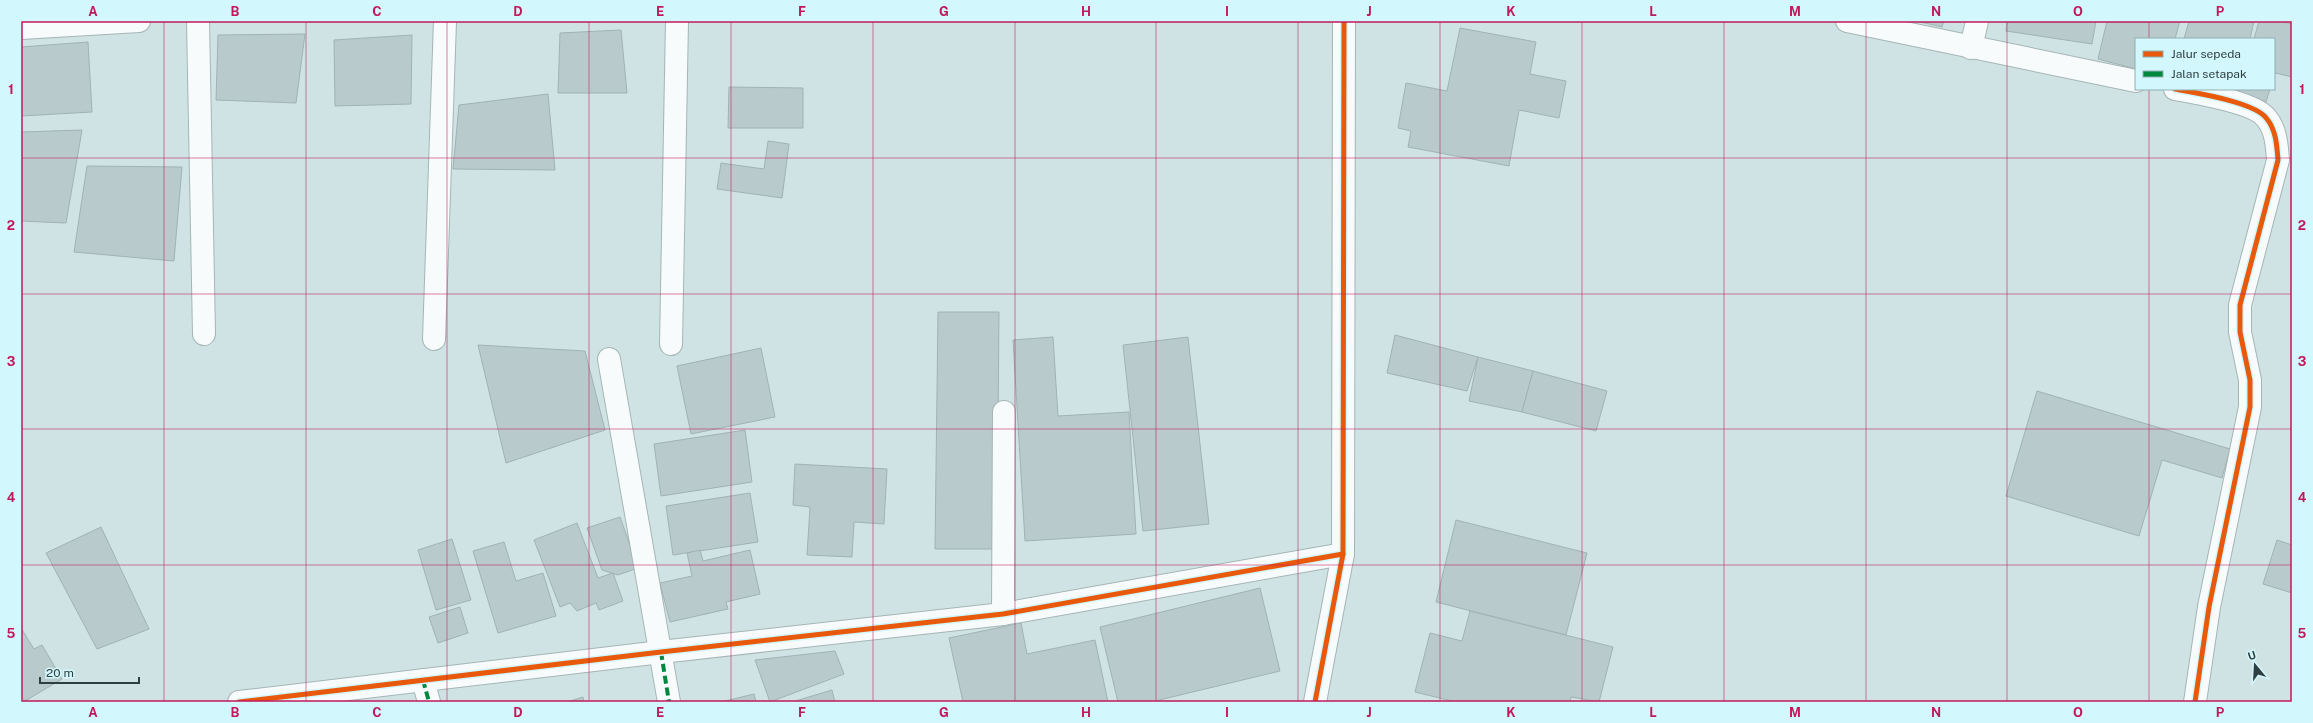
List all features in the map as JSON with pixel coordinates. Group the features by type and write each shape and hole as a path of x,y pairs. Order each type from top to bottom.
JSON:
{"street":[{"path":"21,28 139,21"},
{"path":"198,21 204,334"},
{"path":"434,339 445,21"},
{"path":"671,344 677,21"},
{"path":"1315,702 1343,554 1344,21"},
{"path":"1847,21 1971,48 2135,81"},
{"path":"1971,48 1977,21"},
{"path":"2180,90 2229,100 2267,117 2277,145 2278,160 2240,305 2240,332 2250,380 2250,407 2209,607 2195,702"},
{"path":"609,359 669,702"},
{"path":"1003,614 1004,412"},
{"path":"239,702 661,652 1003,614 1343,554"},
{"path":"423,680 429,702"}],"building":[{"path":"1916,21 1944,21 1942,27"},
{"path":"2007,21 2096,21 2092,44 2006,31"},
{"path":"2107,21 2180,21 2175,38 2135,38 2135,69 2098,59"},
{"path":"2189,21 2254,21 2250,38 2184,38"},
{"path":"2259,21 2279,21 2292,24 2292,77 2275,73 2275,38 2254,38"},
{"path":"1460,28 1536,42 1530,74 1566,81 1559,118 1519,110 1509,166 1408,147 1411,131 1398,128 1406,83 1447,91"},
{"path":"621,30 627,93 558,93 560,33"},
{"path":"305,34 296,103 216,100 218,35"},
{"path":"412,35 411,104 335,106 334,40"},
{"path":"88,42 92,112 21,116 21,47"},
{"path":"729,87 803,88 803,128 728,128"},
{"path":"2240,90 2270,90 2266,102 2238,94"},
{"path":"548,94 555,170 453,169 459,105"},
{"path":"82,130 66,223 21,221 21,132"},
{"path":"768,141 789,144 782,198 717,189 721,163 764,169"},
{"path":"87,166 182,167 174,261 74,252"},
{"path":"938,312 999,312 997,549 935,549"},
{"path":"1395,335 1478,357 1467,391 1387,373"},
{"path":"1053,337 1058,416 1129,412 1136,534 1025,541 1013,340"},
{"path":"1188,337 1209,524 1143,531 1123,345"},
{"path":"478,345 585,351 605,430 506,463"},
{"path":"761,348 775,417 691,434 677,366"},
{"path":"1478,357 1533,371 1522,412 1469,401"},
{"path":"1533,371 1607,391 1596,431 1522,412"},
{"path":"2037,391 2230,449 2222,478 2162,460 2139,536 2006,496"},
{"path":"745,430 752,482 661,496 654,444"},
{"path":"795,464 887,469 884,524 854,522 852,557 807,555 810,507 793,505"},
{"path":"750,493 758,542 673,555 666,506"},
{"path":"620,517 638,568 618,575 602,570 587,528"},
{"path":"1456,520 1587,553 1566,635 1436,602"},
{"path":"577,523 598,578 613,573 623,601 599,610 596,603 577,611 570,603 560,607 534,540"},
{"path":"101,527 149,629 97,649 46,553"},
{"path":"452,539 471,600 436,610 418,550"},
{"path":"2277,540 2292,545 2292,593 2263,584"},
{"path":"504,542 516,581 543,573 556,616 498,633 473,551"},
{"path":"700,550 703,561 750,550 760,594 726,602 728,609 670,622 660,583 692,576 687,553"},
{"path":"1260,588 1280,671 1151,702 1118,702 1100,627"},
{"path":"460,607 468,633 438,643 429,617"},
{"path":"1470,611 1613,647 1599,702 1571,697 1570,702 1456,702 1415,692 1430,633 1462,641"},
{"path":"1021,623 1027,654 1095,640 1108,702 963,702 949,638"},
{"path":"21,628 34,649 42,645 62,679 25,701 21,695"},
{"path":"835,651 844,674 770,702 755,660"},
{"path":"832,690 835,702 792,702"},
{"path":"754,694 756,702 721,702"},
{"path":"583,697 584,702 567,702"}],"marked path":[{"path":"661,652 669,702"},
{"path":"423,680 429,702"}],"cycle path":[{"path":"1315,702 1343,554 1344,21"},
{"path":"2180,90 2224,99 2238,103 2261,113 2270,123 2274,133 2278,160 2240,305 2240,332 2250,380 2250,407 2209,607 2195,702"},
{"path":"239,702 661,652 1003,614 1343,554"}]}
